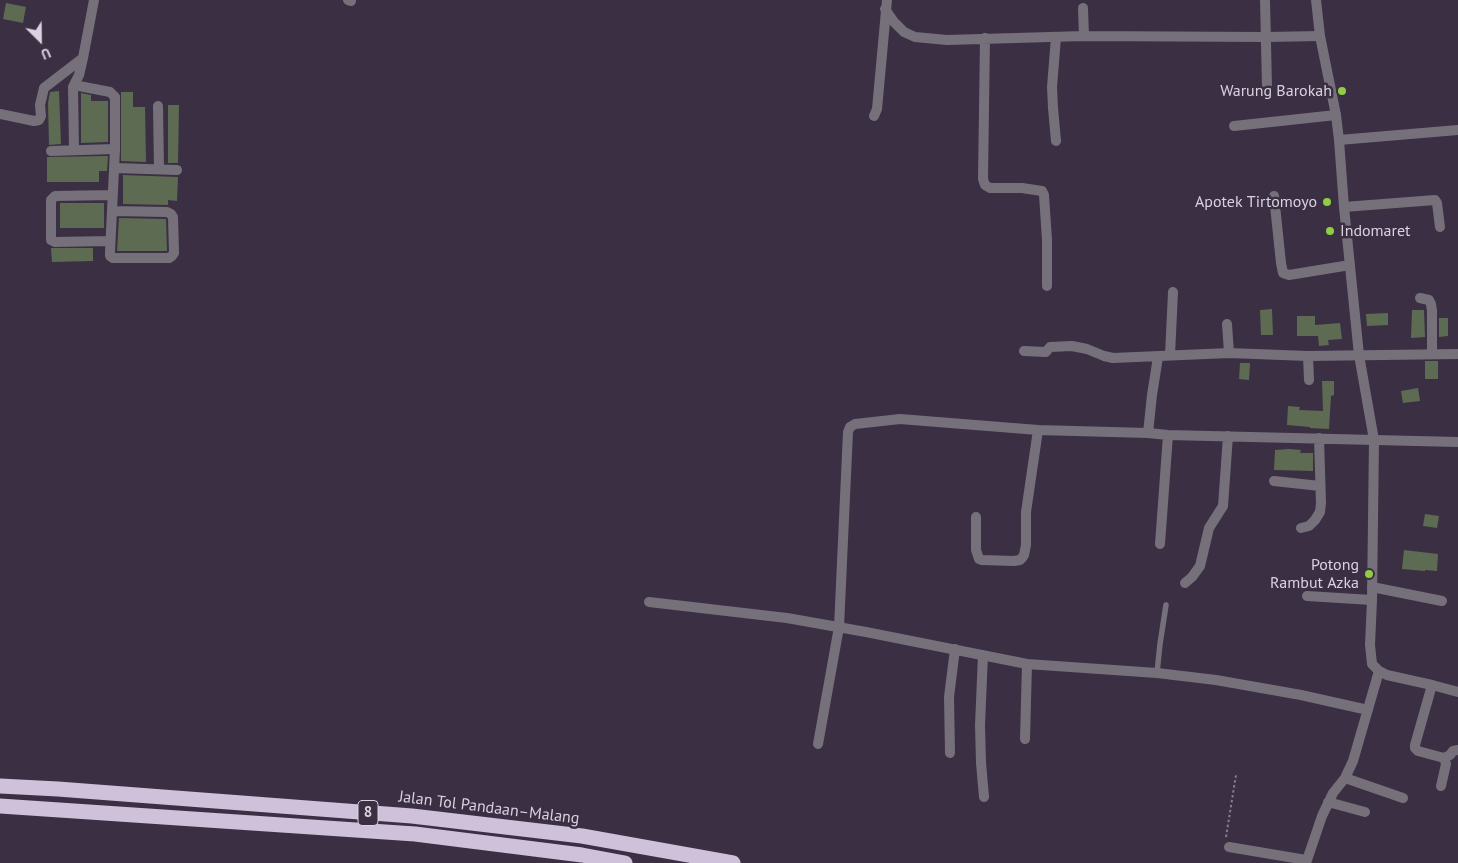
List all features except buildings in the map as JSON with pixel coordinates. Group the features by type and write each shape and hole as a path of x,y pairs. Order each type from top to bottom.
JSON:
{"highway":[{"name":"Jalan Tol Pandaan–Malang","path":"0,786 412,816 582,836 733,863"},
{"name":"8","path":"0,806 415,834 582,855 626,863"}],"street":[{"path":"74,150 72,88 79,75 94,0"},
{"path":"1265,0 1267,87"},
{"path":"1316,0 1320,36 1340,140 1344,207 1359,355 1374,440 1370,646 1372,664 1378,671 1387,675 1432,684 1458,692"},
{"path":"886,4 894,22 904,32 914,37 947,40 1084,36 1266,38 1320,36"},
{"path":"874,116 877,108 886,4"},
{"path":"1083,8 1084,36"},
{"path":"1056,37 1052,87 1052,108 1056,141"},
{"path":"985,38 982,179 990,188 1022,188 1042,191 1044,195 1047,240 1046,286"},
{"path":"0,114 34,122 39,120 44,88 83,58"},
{"path":"74,85 110,92 115,97 115,149 110,241 110,256 113,258 169,258 172,256 174,252 174,218 171,214 167,212 112,211"},
{"path":"158,106 159,169"},
{"path":"1234,126 1336,116"},
{"path":"1340,140 1458,130"},
{"path":"51,151 115,149"},
{"path":"114,168 178,170"},
{"path":"110,241 55,242 52,240 51,200 55,196 113,195"},
{"path":"1274,196 1281,263 1284,273 1289,275 1350,265"},
{"path":"1344,207 1435,200 1440,227"},
{"path":"1170,356 1173,292"},
{"path":"1420,298 1428,300 1431,304 1432,354"},
{"path":"1227,324 1229,353"},
{"path":"1024,351 1046,352 1050,347 1072,346 1113,358 1229,353 1308,356 1458,354"},
{"path":"1308,356 1309,380"},
{"path":"1148,433 1158,357"},
{"path":"818,744 839,627 848,432 850,427 860,422 900,419 1038,430 1148,433 1168,436 1458,442"},
{"path":"976,516 976,550 979,559 1014,561 1020,560 1024,556 1026,512 1038,430"},
{"path":"1160,544 1168,436"},
{"path":"1185,583 1200,566 1209,528 1223,506 1228,436"},
{"path":"1301,528 1309,526 1320,512 1319,438"},
{"path":"1274,482 1320,486"},
{"path":"1372,588 1442,601"},
{"path":"1307,596 1372,600"},
{"path":"649,602 788,618 1027,664 1157,673 1226,681 1368,710"},
{"path":"950,753 949,697 954,649"},
{"path":"983,655 980,725 984,796"},
{"path":"1025,739 1027,664"},
{"path":"1229,847 1306,862 1328,802 1353,761 1378,671"},
{"path":"1432,684 1415,748 1418,751 1444,758 1453,751 1458,750"},
{"path":"1441,786 1446,764 1444,758"},
{"path":"1344,778 1403,798"},
{"path":"1328,802 1365,812"}],"lane":[{"path":"1157,673 1166,605"}],"path":[{"path":"1229,847 1225,841 1236,775"}],"place":[{"name":"Warung Barokah","path":"1342,91"},
{"name":"Apotek Tirtomoyo","path":"1327,202"},
{"name":"Indomaret","path":"1330,231"},
{"name":"Potong Rambut Azka","path":"1369,574"}]}
